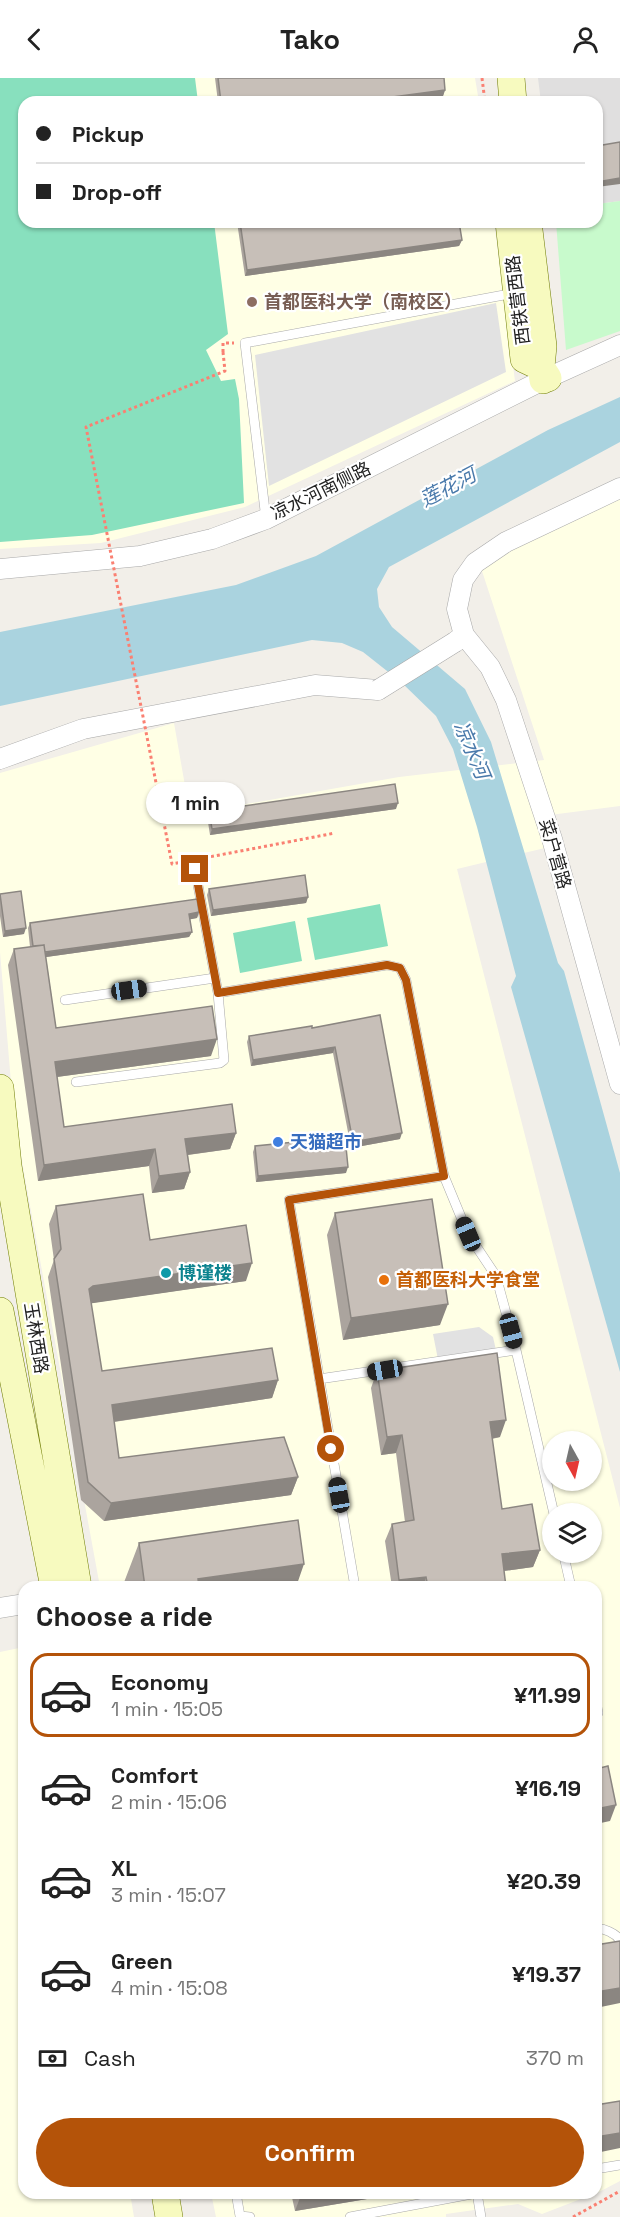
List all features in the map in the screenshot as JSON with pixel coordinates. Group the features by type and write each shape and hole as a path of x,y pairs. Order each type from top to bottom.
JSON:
{"street":[{"path":"492,78 494,96"},
{"path":"510,78 512,96"},
{"name":"西铁营西路","path":"510,228 525,359 544,375"},
{"name":"西铁营西路","path":"529,228 543,346 544,375"},
{"name":"凉水河南侧路","path":"0,569 140,556 212,539 266,519 544,375 620,345"},
{"name":"菜户营路","path":"620,488 506,542 475,563 463,580 457,609 460,638 490,667 506,700 552,839 620,1084"},
{"path":"0,759 83,729 315,685 378,690 460,638"},
{"name":"玉林西路","path":"0,1088 8,1166 77,1581"},
{"name":"玉林西路","path":"0,1311 4,1353 53,1581"},
{"path":"0,1608 18,1605"},
{"path":"166,2199 170,2217"},
{"path":"185,2199 188,2217"}],"lane":[{"path":"266,519 245,343 517,293"},
{"path":"76,1082 220,1063 224,1060 218,993 195,869"},
{"path":"218,993 387,965 400,968 406,980 444,1176 468,1234 496,1276 516,1350 551,1503"},
{"path":"65,1000 215,978"},
{"path":"354,1581 289,1200 444,1176"},
{"path":"320,1379 516,1350"},
{"path":"566,1563 570,1581"},
{"path":"602,1929 616,1935 620,1940"},
{"path":"602,2168 620,2165"},
{"path":"237,2199 240,2216 250,2217"},
{"path":"350,2217 445,2199"},
{"path":"478,2199 481,2217"}],"path":[{"path":"482,78 484,96"},
{"path":"223,343 225,371 86,427 172,864 335,833"},
{"path":"573,2217 620,2191"}],"shaded area":[{"name":"首都医科大学（南校区）","path":"0,78 475,78 478,96 18,96 18,228 495,228 515,381 245,507 101,543 0,549"},
{"path":"538,78 620,78 620,201 603,203 603,96 540,96"},
{"path":"496,303 506,372 269,486 255,355"},
{"path":"620,498 620,806 542,816 545,848 457,869 600,1431 542,1431 542,1491 602,1491 602,1437 620,1508 620,2181 602,2190 602,1581 99,1581 14,1118 0,952 0,773 174,723 190,814 399,777 544,760 481,568 498,556"},
{"path":"479,1327 493,1337 500,1368 492,1377 443,1385 433,1334"},
{"path":"18,1648 18,2199 131,2199 134,2217 0,2217 0,1652"},
{"path":"212,2199 581,2199 542,2214 518,2204 446,2214 446,2217 216,2217"}],"green space":[{"path":"0,78 195,78 197,96 18,96 18,228 215,228 228,334 206,350 221,381 235,379 239,399 244,503 92,535 0,542"},
{"path":"620,201 620,331 566,350 556,228 603,228 603,203"},
{"path":"380,904 388,946 315,960 307,918"},
{"path":"295,921 302,961 240,973 233,933"}],"water":[{"path":"620,397 620,442 389,567 377,589 379,607 392,627 465,689 491,742 558,963 564,971 620,1173 620,1372 511,987 516,976 477,827 453,749 436,716 401,682 363,652 342,643 312,640 0,706 0,632 236,585 316,556 548,430"}],"building":[{"path":"218,78 444,78 445,90 400,96 220,96"},
{"path":"620,142 620,178 603,181 603,145"},
{"path":"241,228 460,228 462,240 247,270"},
{"path":"395,784 398,803 212,829 209,811"},
{"path":"305,875 308,897 213,910 209,889"},
{"path":"21,891 26,928 5,931 0,894"},
{"path":"197,899 199,912 189,914 192,932 45,952 44,945 33,946 30,923"},
{"path":"44,945 56,1028 212,1006 217,1039 55,1062 64,1127 232,1104 236,1133 185,1139 190,1172 159,1176 155,1149 44,1165 14,949"},
{"path":"380,1015 402,1133 353,1142 335,1047 253,1060 249,1036 312,1026 312,1028"},
{"path":"345,1137 348,1167 258,1176 255,1146"},
{"path":"143,1194 150,1240 246,1225 252,1263 93,1286 89,1289 102,1371 272,1348 278,1380 112,1405 119,1458 284,1437 298,1477 111,1503 88,1482 54,1259 61,1249 56,1206"},
{"name":"首都医科大学食堂","path":"432,1199 448,1304 351,1318 335,1213"},
{"path":"497,1353 506,1420 490,1422 502,1509 532,1504 540,1550 502,1554 505,1581 427,1581 426,1577 399,1580 392,1524 414,1520 402,1435 387,1437 377,1371"},
{"path":"298,1520 304,1564 198,1579 198,1581 144,1581 139,1543"},
{"path":"608,1766 616,1805 602,1808 602,1768"},
{"path":"620,1941 620,1988 602,1991 602,1944"},
{"path":"620,2101 620,2133 602,2136 602,2104"}],"place":[{"name":"首都医科大学（南校区）","path":"252,302"},
{"name":"天猫超市","path":"278,1142"},
{"name":"博谨楼","path":"166,1273"},
{"name":"首都医科大学食堂","path":"384,1280"}],"route":[{"path":"195,869 218,993 387,965 400,968 406,980 444,1176 289,1200 331,1449"}],"water label":[{"name":"莲花河","path":"448,487"},
{"name":"凉水河","path":"472,750"}]}
